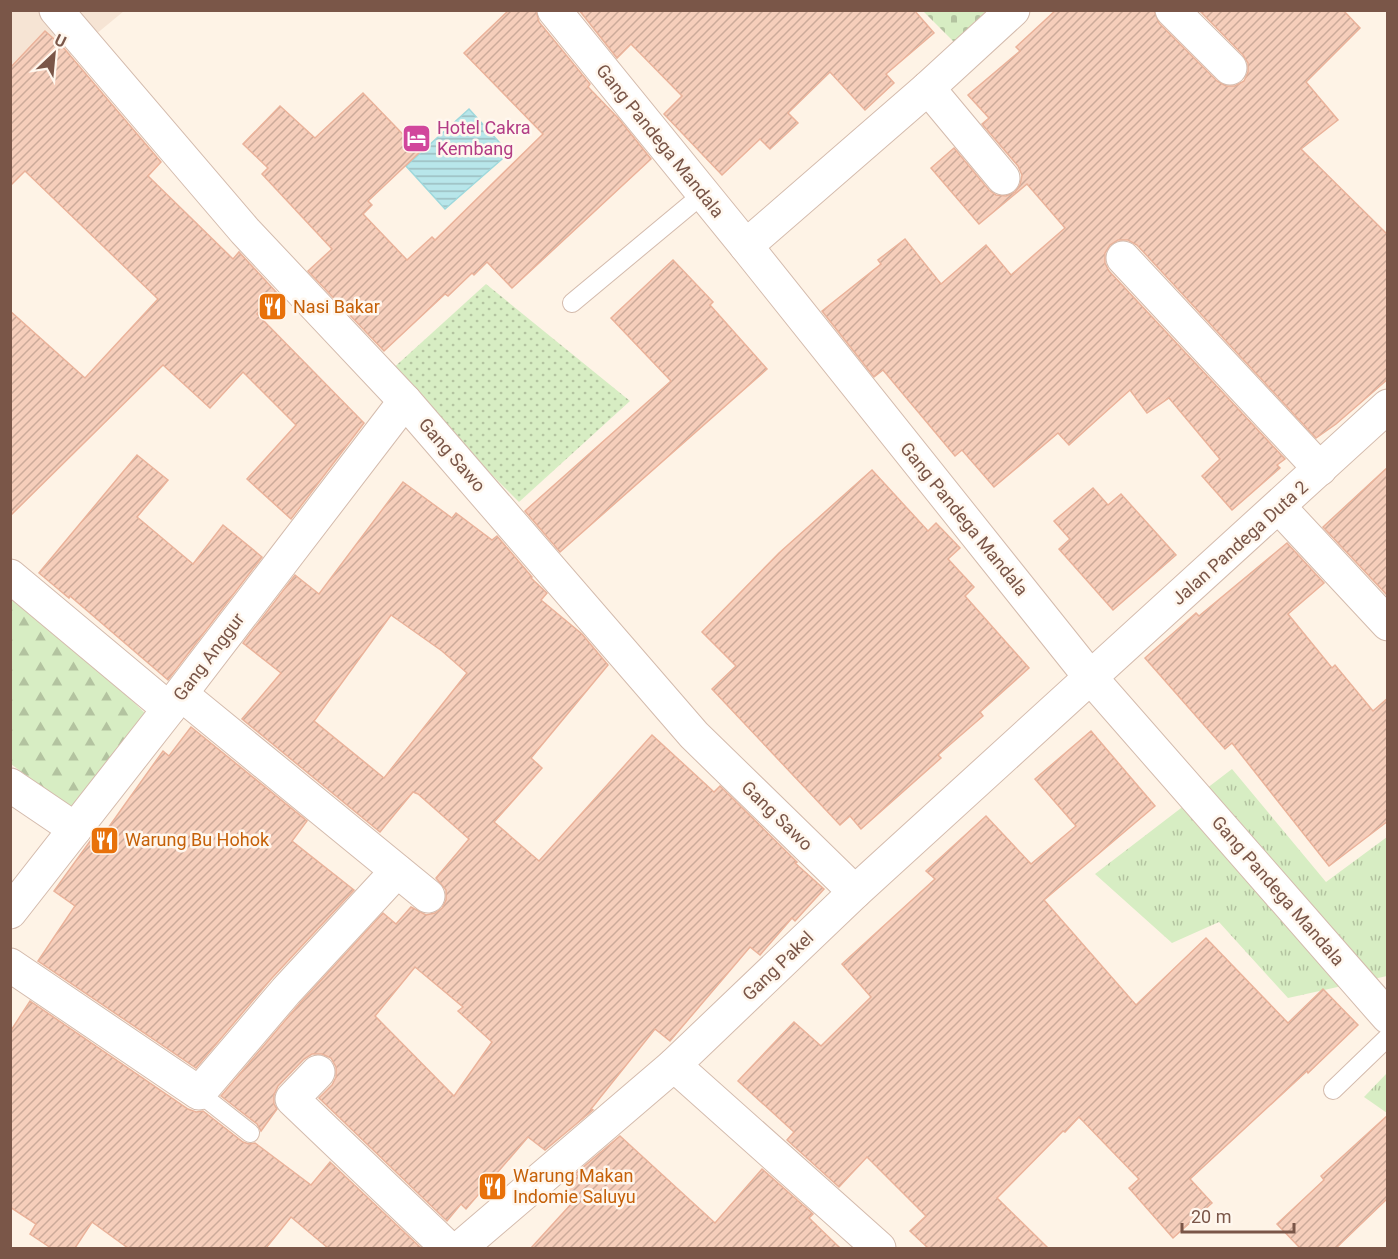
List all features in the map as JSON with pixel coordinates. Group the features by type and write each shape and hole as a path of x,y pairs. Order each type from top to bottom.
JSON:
{"street":[{"name":"Gang Sawo","path":"56,10 245,231 405,401 694,735 855,892"},
{"name":"Gang Pandega Mandala","path":"554,10 1091,678 1388,1017"},
{"path":"746,246 928,88 1013,10"},
{"path":"1172,10 1230,68"},
{"path":"928,88 1003,178"},
{"path":"1123,258 1320,469"},
{"name":"Gang Anggur","path":"10,912 405,401"},
{"name":"Jalan Pandega Duta 2","path":"1091,678 1388,406"},
{"path":"1279,507 1388,624"},
{"path":"10,576 428,897"},
{"name":"Gang Pakel","path":"460,1248 674,1065 855,892 1091,678"},
{"path":"10,785 75,829"},
{"path":"10,965 199,1093 285,991 397,871"},
{"path":"674,1065 879,1248"},
{"path":"318,1072 292,1100 448,1248"}],"lane":[{"path":"572,303 703,194"},
{"path":"1333,1090 1388,1037"},
{"path":"199,1093 250,1133"}],"shaded area":[{"path":"11,11 124,11 11,104"}],"green space":[{"path":"923,11 986,11 954,42"},
{"path":"486,284 630,401 519,502 389,372"},
{"path":"10,583 147,715 72,810 11,764"},
{"path":"1232,769 1326,882 1387,837 1387,976 1288,998 1219,922 1172,943 1095,874"},
{"path":"1387,1073 1387,1113 1364,1097"}],"water":[{"path":"469,109 509,153 445,209 406,166"}],"building":[{"path":"509,10 536,10 539,22 590,84 588,87 619,119 651,159 512,288 487,262 448,296 445,294 384,351 308,271 332,249 262,174 268,168 243,144 280,106 315,138 363,93 420,152 368,201 372,205 363,214 407,260 432,237 435,240 543,134 464,53"},
{"path":"579,10 914,10 934,33 886,74 894,83 865,110 830,72 788,113 798,123 770,149 760,139 722,175 664,114 682,96 631,44 617,58"},
{"path":"1056,10 1154,10 1159,23 1217,81 1226,86 1235,86 1244,81 1248,72 1248,63 1199,10 1343,10 1360,28 1306,82 1338,120 1301,149 1388,235 1388,379 1336,424 1316,438 1137,245 1128,240 1118,240 1110,245 1105,253 1105,263 1109,271 1285,459 1277,465 1280,468 1232,510 1202,476 1220,459 1169,398 1147,413 1130,390 1069,445 1058,433 994,487 962,450 955,456 883,370 874,377 822,311 881,264 878,260 905,239 941,284 986,245 1011,275 1065,228 1027,184 979,224 931,168 954,148 989,190 996,195 1006,196 1015,192 1020,185 1022,175 1018,166 982,124 989,118 968,95 1020,51 1016,47"},
{"path":"45,31 62,46 161,162 148,176 233,259 239,252 277,293 257,314 364,423 291,519 247,479 296,425 243,372 210,408 163,365 10,516 10,311 85,378 158,299 25,171 10,186 10,68"},
{"path":"673,260 713,302 710,305 767,369 560,552 525,511 671,381 611,318"},
{"path":"137,455 168,480 137,517 193,564 223,525 262,557 168,680 70,596 69,598 39,573"},
{"path":"1388,467 1388,596 1323,527"},
{"path":"872,470 928,531 936,523 960,548 948,559 974,587 965,596 1029,668 980,712 983,716 938,755 941,758 861,829 850,816 840,825 712,689 736,666 702,632 779,553"},
{"path":"403,482 452,518 456,513 492,540 497,536 531,578 547,593 541,600 582,634 608,665 531,758 542,768 494,822 539,861 652,735 714,792 720,786 797,862 795,863 824,889 795,921 792,918 760,955 750,947 670,1041 655,1029 591,1109 593,1110 545,1150 528,1137 466,1209 461,1204 447,1221 319,1098 332,1085 336,1077 336,1067 331,1058 322,1054 312,1054 304,1059 278,1086 274,1095 274,1104 277,1109 261,1131 257,1124 221,1096 300,1003 383,913 396,924 411,907 426,915 442,908 446,900 446,890 436,878 469,839 413,792 380,832 242,719 281,673 243,643 295,575 319,594","holes":["391,615 442,651 467,673 384,778 314,721","415,967 463,1007 458,1011 492,1042 454,1096 375,1016"]},
{"path":"1093,488 1108,505 1121,494 1176,555 1113,610 1059,549 1070,539 1054,521"},
{"path":"1287,543 1324,583 1288,614 1332,668 1335,665 1373,711 1388,698 1388,821 1329,866 1232,743 1225,749 1145,658 1196,613 1199,616"},
{"path":"191,727 307,821 292,841 354,890 272,978 196,1068 38,961 75,906 54,891 96,833 101,838 163,751 169,756"},
{"path":"1091,731 1155,806 1044,900 1136,1005 1206,938 1288,1023 1323,989 1358,1025 1190,1179 1212,1203 1173,1238 1129,1188 1139,1179 1079,1117 997,1198 1048,1248 928,1248 910,1231 926,1216 867,1157 839,1187 787,1140 794,1132 738,1081 794,1022 821,1046 871,997 842,964 935,879 926,871 986,816 1031,864 1076,826 1035,779"},
{"path":"30,1001 188,1109 196,1112 203,1111 243,1142 255,1143 311,1185 330,1162 421,1248 328,1248 291,1217 266,1248 128,1248 92,1222 75,1248 51,1248 30,1234 36,1224 10,1207 10,1032"},
{"path":"1388,1115 1388,1198 1336,1248 1300,1248 1277,1224 1324,1180 1321,1176"},
{"path":"620,1136 715,1223 762,1169 813,1214 809,1218 840,1248 531,1248 573,1202 563,1193 578,1176 575,1174"}],"place":[{"name":"Hotel Cakra Kembang","path":"416,138"},
{"name":"Nasi Bakar","path":"272,307"},
{"name":"Warung Bu Hohok","path":"104,840"},
{"name":"Warung Makan Indomie Saluyu","path":"492,1186"}]}
